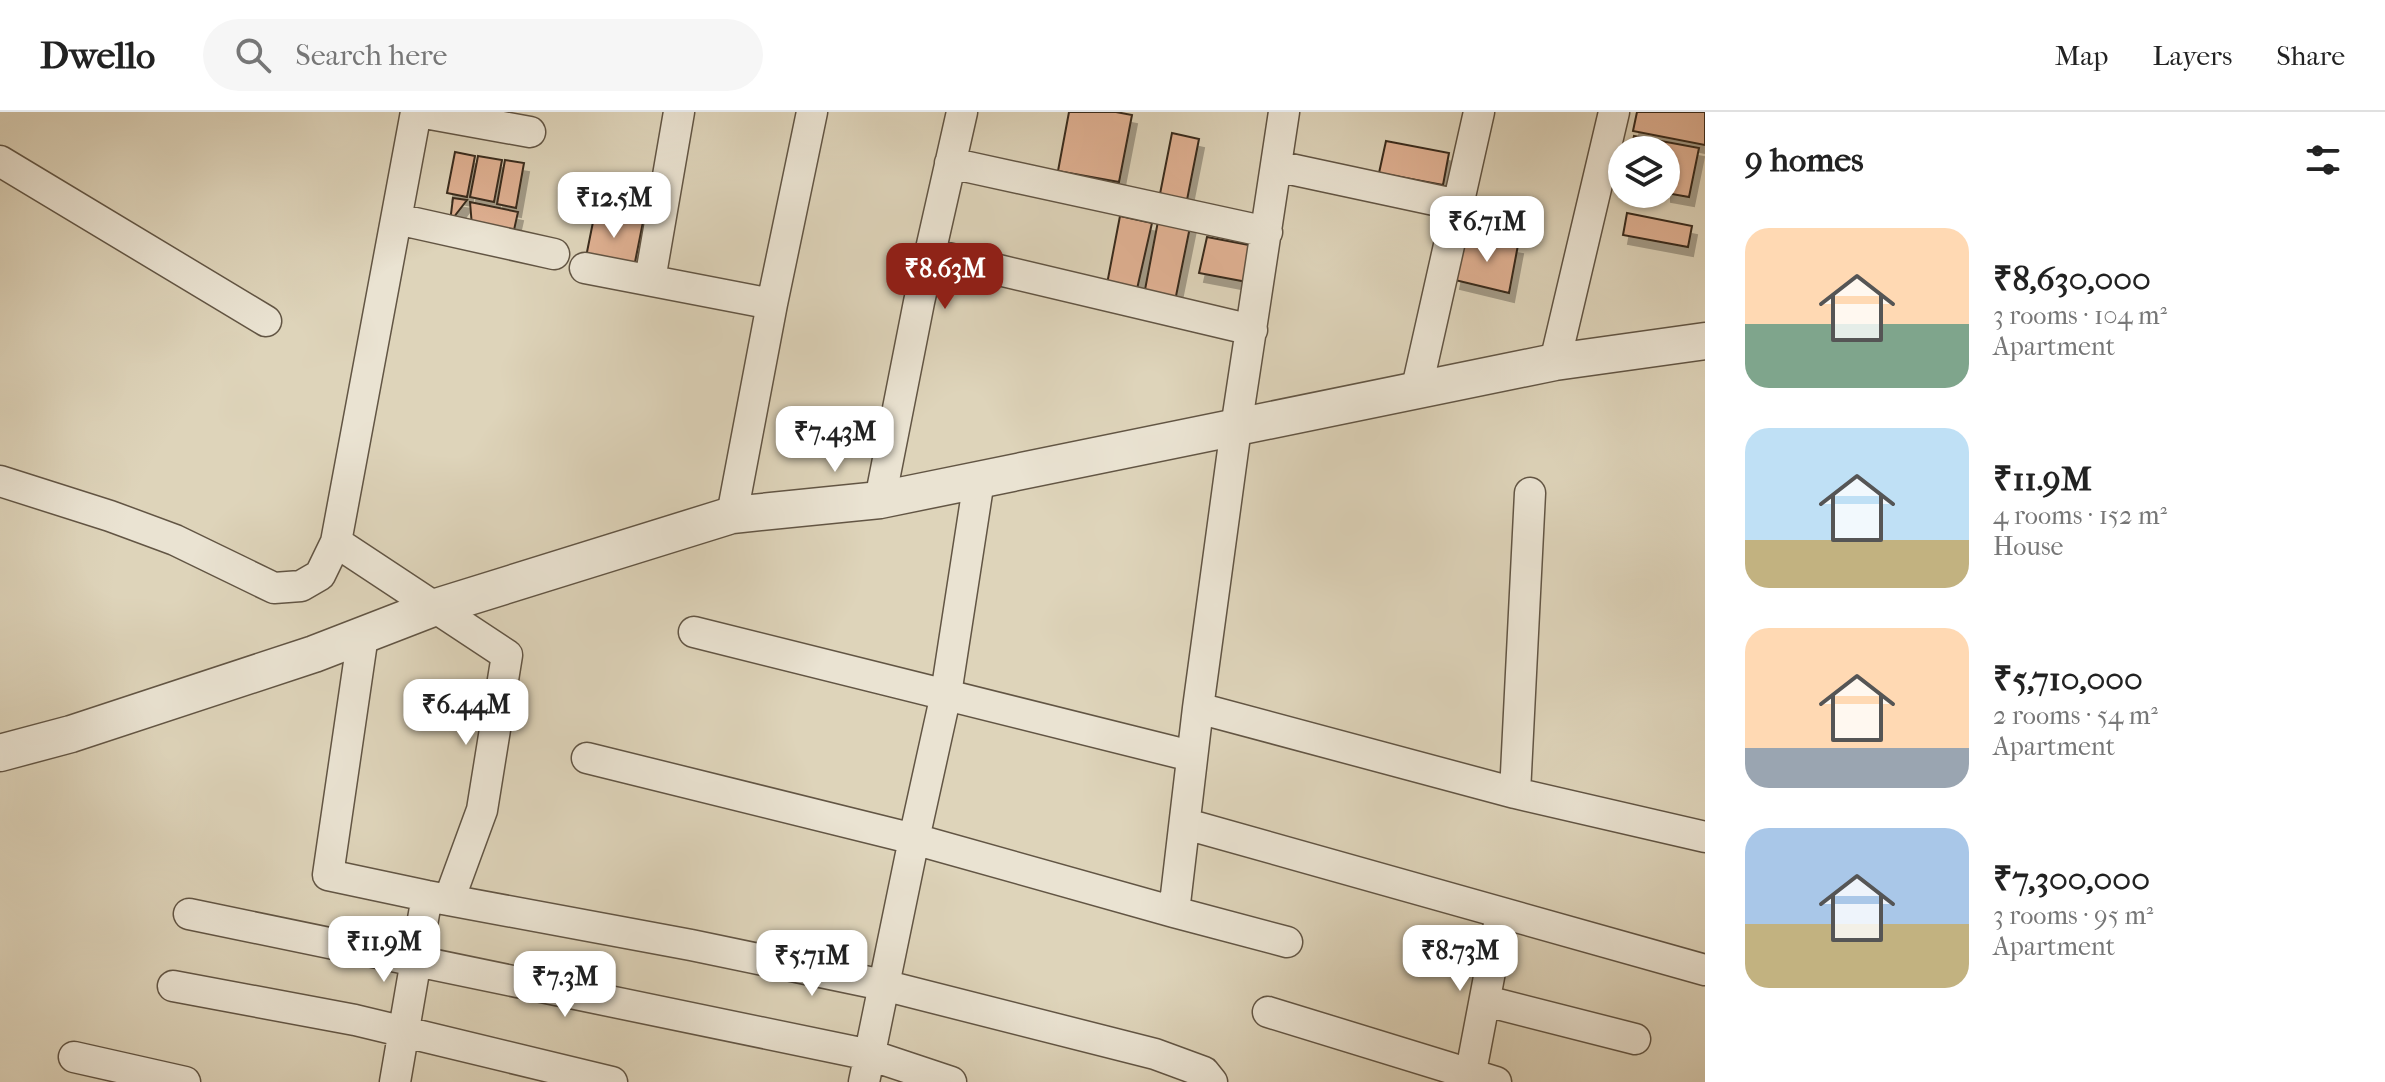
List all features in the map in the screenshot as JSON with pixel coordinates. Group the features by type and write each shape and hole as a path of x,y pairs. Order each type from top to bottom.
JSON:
{"street":[{"path":"0,481 175,540 274,588 301,586 320,575 336,542 417,112 530,132"},
{"path":"650,280 679,112"},
{"path":"732,515 812,112"},
{"path":"880,500 919,302 962,112"},
{"path":"1174,912 1191,756 1236,428 1284,112"},
{"path":"1416,392 1479,112"},
{"path":"1555,362 1614,112"},
{"path":"0,161 266,321"},
{"path":"950,163 1267,232"},
{"path":"1276,166 1458,205"},
{"path":"397,219 554,254"},
{"path":"931,254 1252,330"},
{"path":"585,268 772,304"},
{"path":"0,753 71,734 314,654 433,608 732,515 880,500 1555,362 1705,341"},
{"path":"867,1068 946,694 979,480"},
{"path":"1515,793 1530,493"},
{"path":"336,542 507,655 482,810 438,898 416,960 395,1082"},
{"path":"694,632 1191,756"},
{"path":"363,635 328,875 883,985 1155,1054 1204,1072 1212,1082"},
{"path":"1198,708 1515,793 1705,837"},
{"path":"587,758 914,839 1287,942"},
{"path":"1186,824 1705,970"},
{"path":"189,914 416,960 867,1068 951,1082"},
{"path":"1268,1012 1479,1080 1486,1001 1501,914"},
{"path":"173,986 355,1020 612,1082"},
{"path":"1486,1001 1635,1039"},
{"path":"74,1057 185,1082"}],"building":[{"path":"1069,112 1132,115 1119,182 1058,171"},
{"path":"1637,112 1705,112 1705,145 1680,140 1680,136 1633,131"},
{"path":"1172,133 1199,139 1186,205 1159,199"},
{"path":"1386,141 1449,153 1443,185 1379,173"},
{"path":"1680,144 1699,148 1689,197 1680,195"},
{"path":"455,152 475,156 467,197 447,193"},
{"path":"478,156 502,160 494,202 470,197"},
{"path":"505,160 524,163 516,208 497,204"},
{"path":"453,198 467,200 450,222"},
{"path":"470,202 518,212 512,239 472,226"},
{"path":"595,212 643,222 634,267 586,257"},
{"path":"1627,213 1692,226 1688,247 1623,235"},
{"path":"1120,216 1152,223 1137,289 1107,284"},
{"path":"1159,216 1191,222 1175,301 1144,295"},
{"path":"1464,236 1518,245 1509,293 1455,280"},
{"path":"1207,237 1254,246 1247,282 1199,273"}]}
